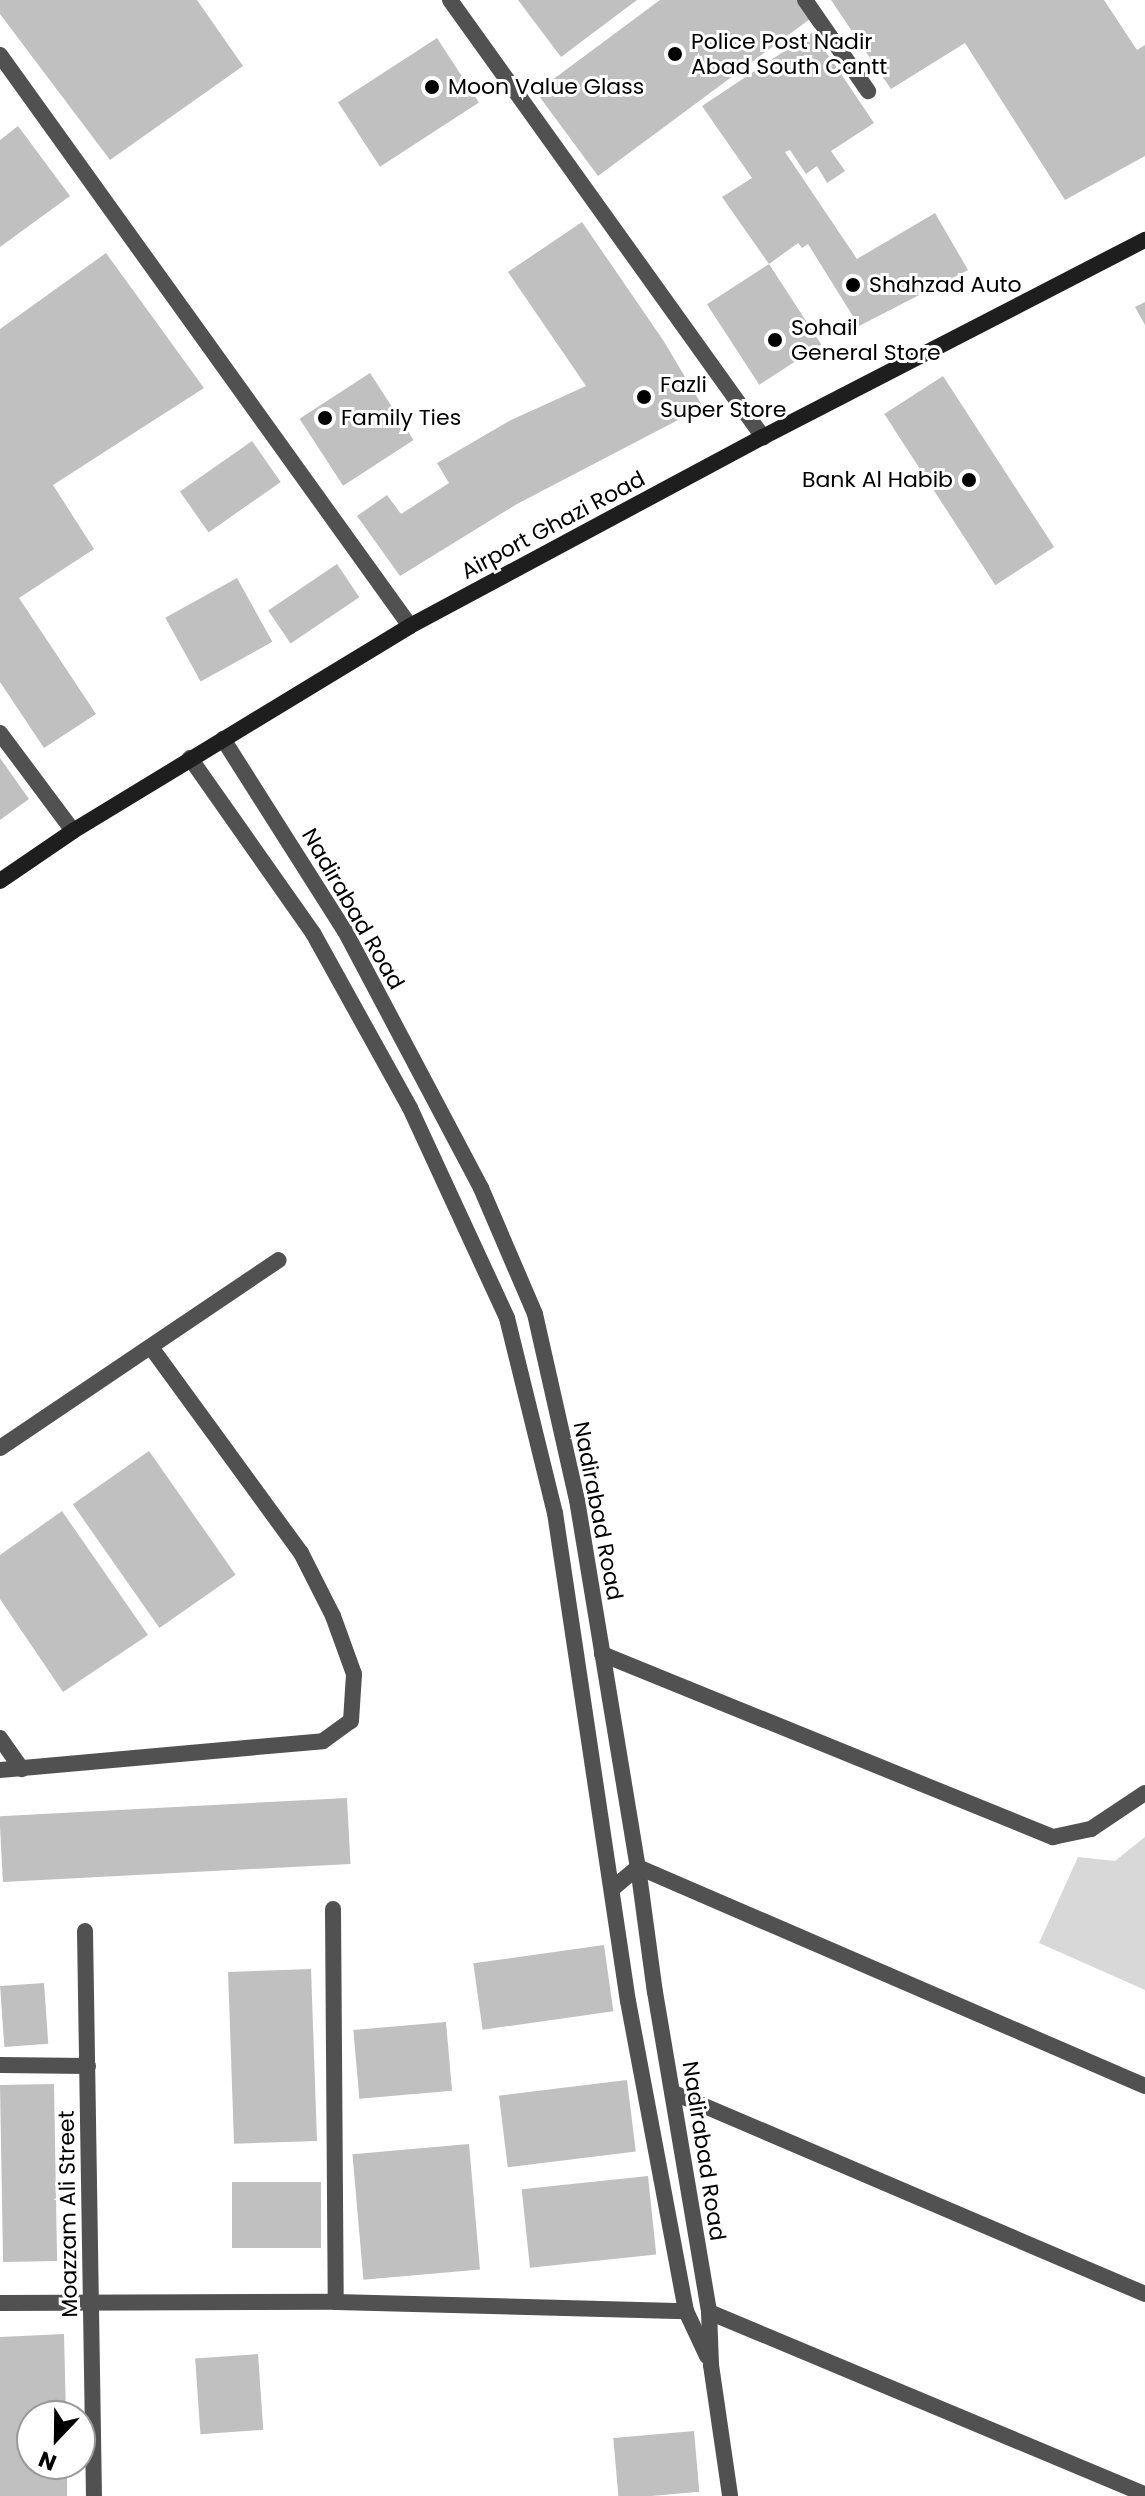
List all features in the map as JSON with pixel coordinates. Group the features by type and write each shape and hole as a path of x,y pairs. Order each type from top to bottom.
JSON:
{"main road":[{"name":"Airport Ghazi Road","path":"0,881 190,758 410,626 763,437 1145,240"}],"street":[{"path":"450,0 763,437"},
{"path":"805,0 868,91"},
{"path":"0,55 410,626"},
{"path":"0,733 73,831"},
{"name":"Nadirabad Road","path":"223,739 345,931 481,1188 535,1314 577,1500 638,1867 709,2312 711,2365 730,2496"},
{"name":"Nadirabad Road","path":"190,758 313,933 410,1108 507,1318 555,1513 628,2001 686,2311 711,2365"},
{"path":"0,1448 152,1349 279,1260"},
{"path":"0,1770 323,1741 351,1721 354,1674 333,1616 301,1553 152,1349"},
{"path":"521,1375 548,1374"},
{"path":"602,1654 1053,1837 1091,1829 1145,1793"},
{"path":"0,1738 22,1769"},
{"path":"612,1889 638,1867 1145,2086"},
{"path":"333,1909 336,2302"},
{"name":"Moazzam Ali Street","path":"85,1931 94,2496"},
{"path":"0,2065 88,2066"},
{"path":"674,2093 1145,2294"},
{"path":"0,2303 336,2302 686,2311"},
{"path":"709,2312 1145,2494"}],"shaded area":[{"path":"1145,1837 1145,1990 1039,1943 1078,1857 1115,1861"}],"building":[{"path":"0,0 197,0 243,66 110,160 0,14"},
{"path":"518,0 637,0 561,57"},
{"name":"Police Post Nadir Abad South Cantt","path":"660,0 802,0 814,16 598,176 536,92"},
{"path":"831,0 1104,0 1137,50 1145,45 1145,156 1065,200 965,43 891,89"},
{"path":"813,32 874,123 831,151 845,171 827,183 817,166 806,174 790,150 785,152 857,259 935,213 968,270 859,326 808,244 802,248 798,243 769,264 722,197 752,178 702,106"},
{"path":"437,38 479,103 380,167 338,102"},
{"path":"18,126 70,196 0,247 0,140"},
{"path":"582,222 663,340 703,407 517,504 400,576 357,516 387,495 401,514 449,483 437,463 511,420 586,386 508,272"},
{"path":"106,253 204,388 53,485 94,549 19,598 96,714 44,748 0,682 0,329"},
{"path":"769,264 821,345 759,385 707,304"},
{"path":"1145,302 1145,325 1135,307"},
{"path":"370,373 414,440 343,486 300,419"},
{"name":"Bank Al Habib","path":"943,376 1054,547 995,585 884,414"},
{"path":"252,441 281,482 209,532 180,491"},
{"path":"337,564 359,597 291,644 268,610"},
{"path":"237,578 272,642 201,682 165,618"},
{"path":"0,758 29,799 0,820"},
{"path":"149,1451 236,1575 159,1628 73,1504"},
{"path":"62,1511 148,1635 63,1692 0,1599 0,1555"},
{"path":"347,1798 350,1864 3,1882 0,1816"},
{"path":"604,1945 613,2011 483,2030 473,1963"},
{"path":"311,1969 317,2141 234,2144 228,1972"},
{"path":"44,1983 48,2044 4,2047 0,1986"},
{"path":"446,2022 452,2091 359,2099 353,2030"},
{"path":"627,2080 636,2151 508,2167 499,2096"},
{"path":"54,2084 57,2261 3,2262 0,2085"},
{"path":"469,2144 480,2270 363,2280 352,2154"},
{"path":"648,2176 656,2255 530,2268 522,2189"},
{"path":"232,2182 321,2182 321,2248 232,2248"},
{"path":"64,2334 66,2400 16,2400 16,2480 67,2480 67,2496 0,2496 0,2337"},
{"path":"258,2354 263,2430 200,2434 195,2358"},
{"path":"694,2431 699,2492 618,2496 613,2438"}],"place":[{"name":"Police Post Nadir Abad South Cantt","path":"675,54"},
{"name":"Moon Value Glass","path":"432,87"},
{"name":"Shahzad Auto","path":"853,285"},
{"name":"Sohail General Store","path":"775,340"},
{"name":"Fazli Super Store","path":"644,397"},
{"name":"Family Ties","path":"325,418"},
{"name":"Bank Al Habib","path":"969,480"}]}
